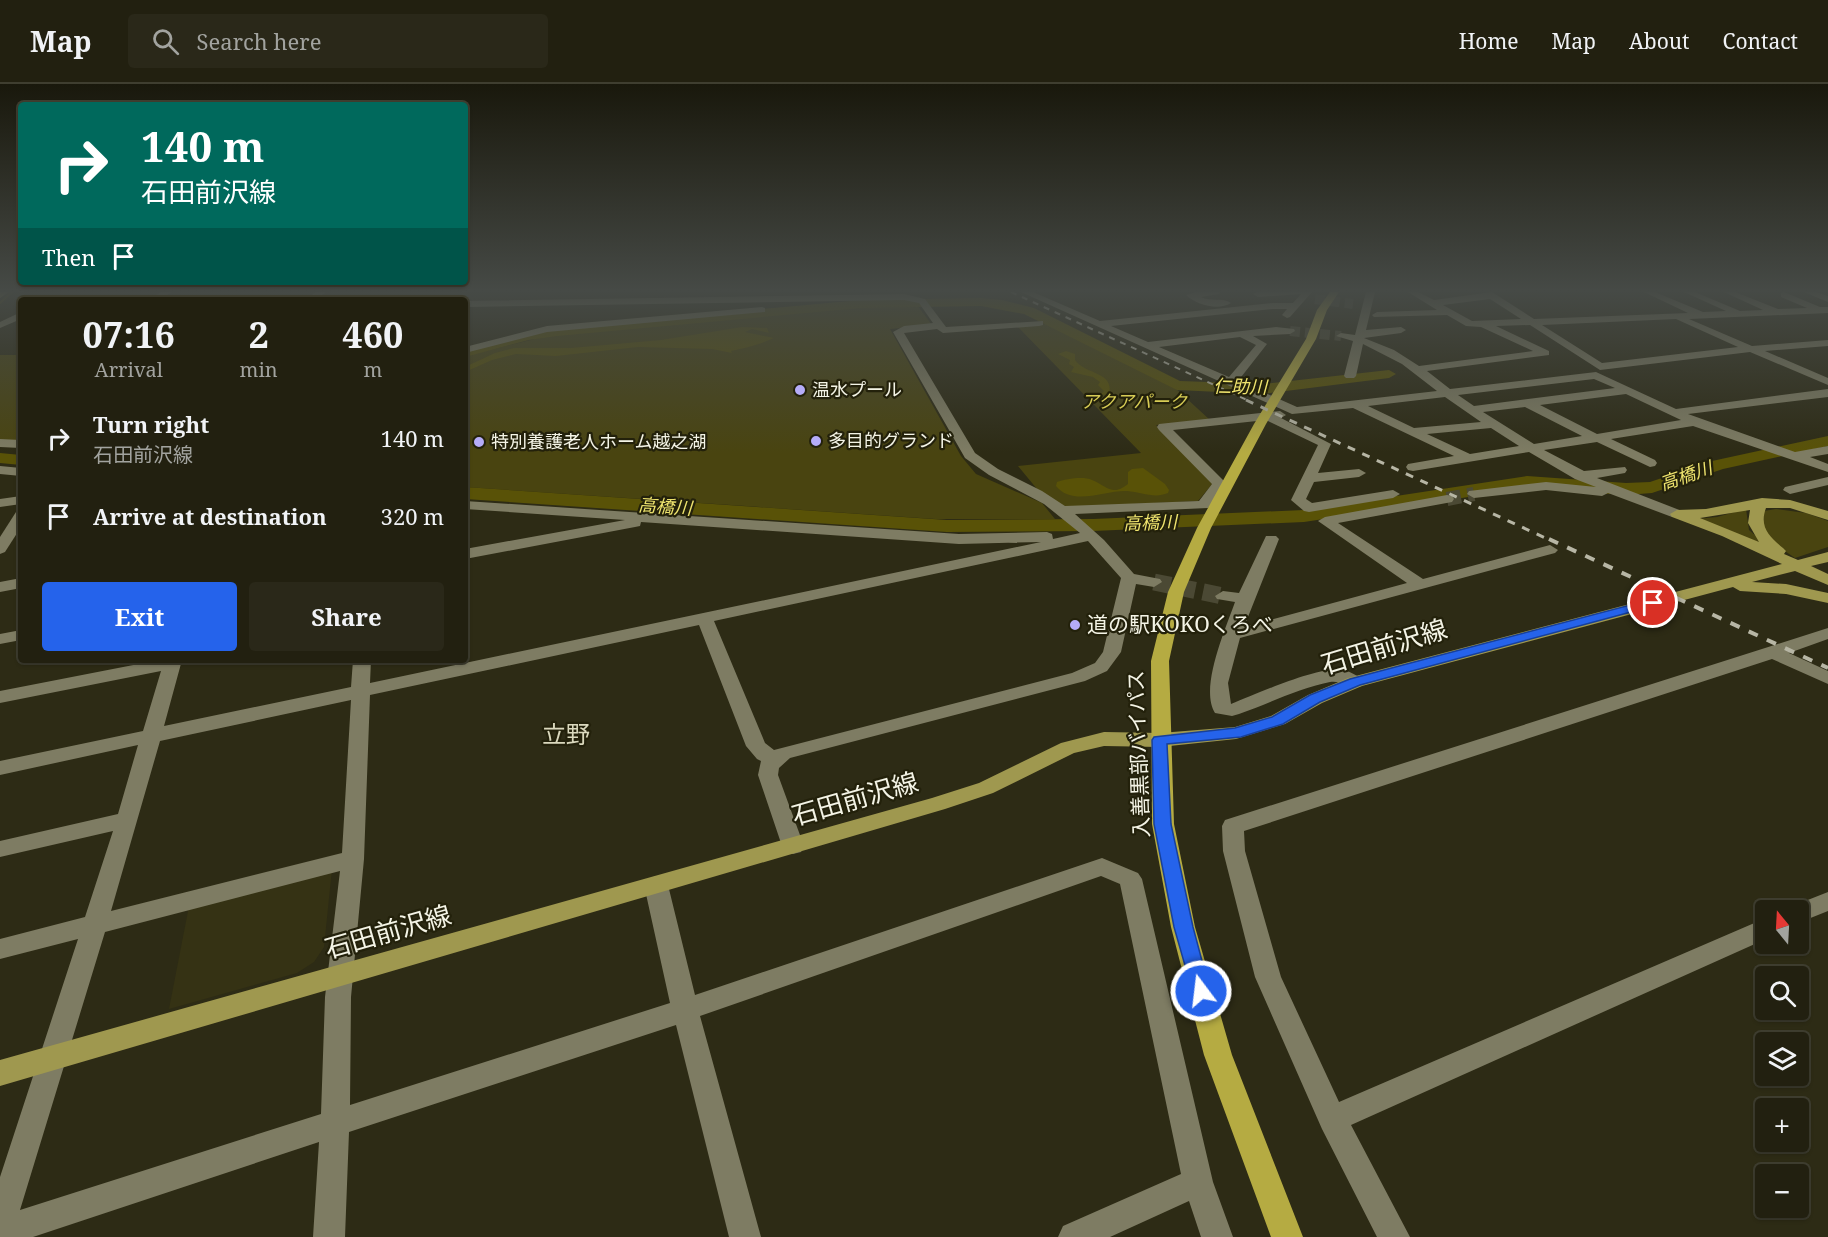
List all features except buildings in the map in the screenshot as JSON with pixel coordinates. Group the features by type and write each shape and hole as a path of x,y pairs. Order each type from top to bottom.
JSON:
{"highway":[{"name":"入善黒部バイパス","path":"1287,1237 1218,1055 1183,927 1163,824 1160,740 1161,661 1176,592 1204,528 1307,346"}],"main road":[{"path":"1762,502 1755,516 1758,531 1767,542 1813,562 1828,580"},
{"path":"1677,514 1701,514 1762,502 1787,502 1828,513"},
{"path":"1677,514 1813,562"},
{"name":"石田前沢線","path":"0,1073 937,804 986,788 1068,748 1104,739 1160,740 1236,733 1278,720 1315,699 1355,682 1496,643 1813,562"},
{"name":"石田前沢線","path":"1720,585 1786,589 1828,598"}],"street":[{"path":"906,346 970,455 983,467 1038,495 1064,512 1081,538 1116,561 1129,578 1154,582"},
{"path":"1147,346 1296,411"},
{"path":"1230,383 1261,346"},
{"path":"1350,376 1357,346"},
{"path":"1378,346 1418,369 1473,410 1532,448 1586,479 1614,492 1677,514"},
{"path":"1418,369 1545,353 1530,346"},
{"path":"1564,346 1629,390 1694,422 1795,456 1827,471"},
{"path":"1744,346 1828,382"},
{"path":"1064,512 1203,505 1220,484 1163,427 1264,420 1296,411 1449,393 1751,349 1792,346"},
{"path":"1473,410 1629,390"},
{"path":"1677,412 1828,393"},
{"path":"1527,403 1650,462"},
{"path":"1357,405 1468,458"},
{"path":"1264,420 1325,444 1298,500 1325,521 1421,585"},
{"path":"1413,467 1694,422"},
{"path":"1412,432 1495,424"},
{"path":"0,443 18,444"},
{"path":"1795,456 1828,450"},
{"path":"0,470 18,472"},
{"path":"1586,479 1620,470"},
{"path":"1790,490 1827,471"},
{"path":"1309,478 1359,472"},
{"path":"1474,494 1546,486 1614,492"},
{"path":"1309,508 1394,494"},
{"path":"1325,521 1448,499"},
{"path":"0,503 18,500"},
{"path":"468,505 959,539 1081,538"},
{"path":"468,553 660,518"},
{"path":"1,545 18,520"},
{"path":"0,768 1081,538"},
{"path":"1271,539 1245,598 1232,635 1219,683 1222,709 1232,710 1317,679 1340,675 1355,682"},
{"path":"1,545 18,541"},
{"path":"1232,635 1550,550"},
{"path":"793,846 768,775 769,765 775,758 796,749 1078,677 1101,667 1112,652 1129,578"},
{"path":"0,586 18,583"},
{"path":"1223,596 1245,598"},
{"path":"705,619 756,746 764,754 775,758"},
{"path":"1394,1237 1332,1119 1268,977 1234,851 1233,826 1773,653 1828,633"},
{"path":"0,639 18,636"},
{"path":"1773,653 1828,678"},
{"path":"0,697 167,663"},
{"path":"0,1222 95,925 172,663"},
{"path":"329,1237 338,997 352,859 362,663"},
{"path":"0,849 127,820"},
{"path":"0,949 352,859"},
{"path":"0,1232 685,1010 1102,867 1130,879 1198,1182 1216,1237"},
{"path":"656,885 685,1010 745,1237"},
{"path":"1809,909 1828,901"},
{"path":"1332,1119 1755,933"},
{"path":"1074,1237 1198,1182"}],"shaded area":[{"path":"596,346 750,346 731,351 732,353 712,349 638,347 556,356 516,354 492,360 468,371 468,366 495,353 514,348"},
{"path":"1066,351 1075,354 1075,360 1080,365 1104,377 1110,387 1109,395 1090,394 1104,391 1098,385 1100,382 1093,377 1071,372 1074,367 1069,364 1070,360 1058,354"},
{"path":"1143,468 1165,484 1169,490 1168,493 1153,495 1118,491 1080,497 1071,496 1056,486 1057,482 1084,478 1118,490 1128,484 1128,472 1132,469"},
{"path":"332,869 324,947 314,962 297,973 169,1009 189,906"}],"green space":[{"path":"507,346 899,346 961,456 976,474 1042,503 1055,519 935,519 468,487 468,355"},
{"name":"アクアパーク","path":"1036,346 1091,346 1173,386 1210,420 1156,425 1213,483 1198,501 1065,507 1037,489 1018,466 1141,453"},
{"path":"0,355 18,355 18,443 0,442"},
{"path":"1746,509 1749,530 1773,551 1696,519 1717,517"},
{"path":"1776,509 1806,513 1828,521 1828,547 1795,558 1779,547 1763,528 1764,511"}],"waterway":[{"name":"仁助川","path":"468,352 492,346"},
{"name":"仁助川","path":"1099,346 1177,385 1263,389 1389,374"},
{"name":"高橋川","path":"468,493 947,526 1093,525 1304,516 1527,482 1626,489 1652,487 1718,465 1828,441"},
{"name":"高橋川","path":"0,458 18,460"}],"tunnel":[{"path":"1447,499 1474,494"},
{"path":"1154,582 1223,596"}],"railway":[{"path":"1128,346 1249,401"},
{"path":"1246,400 1552,541"},
{"path":"1549,539 1828,668"}],"place":[{"name":"温水プール","path":"800,390"},
{"name":"多目的グランド","path":"816,441"},
{"name":"特別養護老人ホーム越之湖","path":"479,442"},
{"name":"道の駅KOKOくろべ","path":"1075,625"}],"district":[{"name":"立野","path":"566,735"}],"route":[{"path":"1201,991 1183,927 1163,824 1160,740 1236,733 1278,720 1315,699 1355,682 1653,603"}]}
